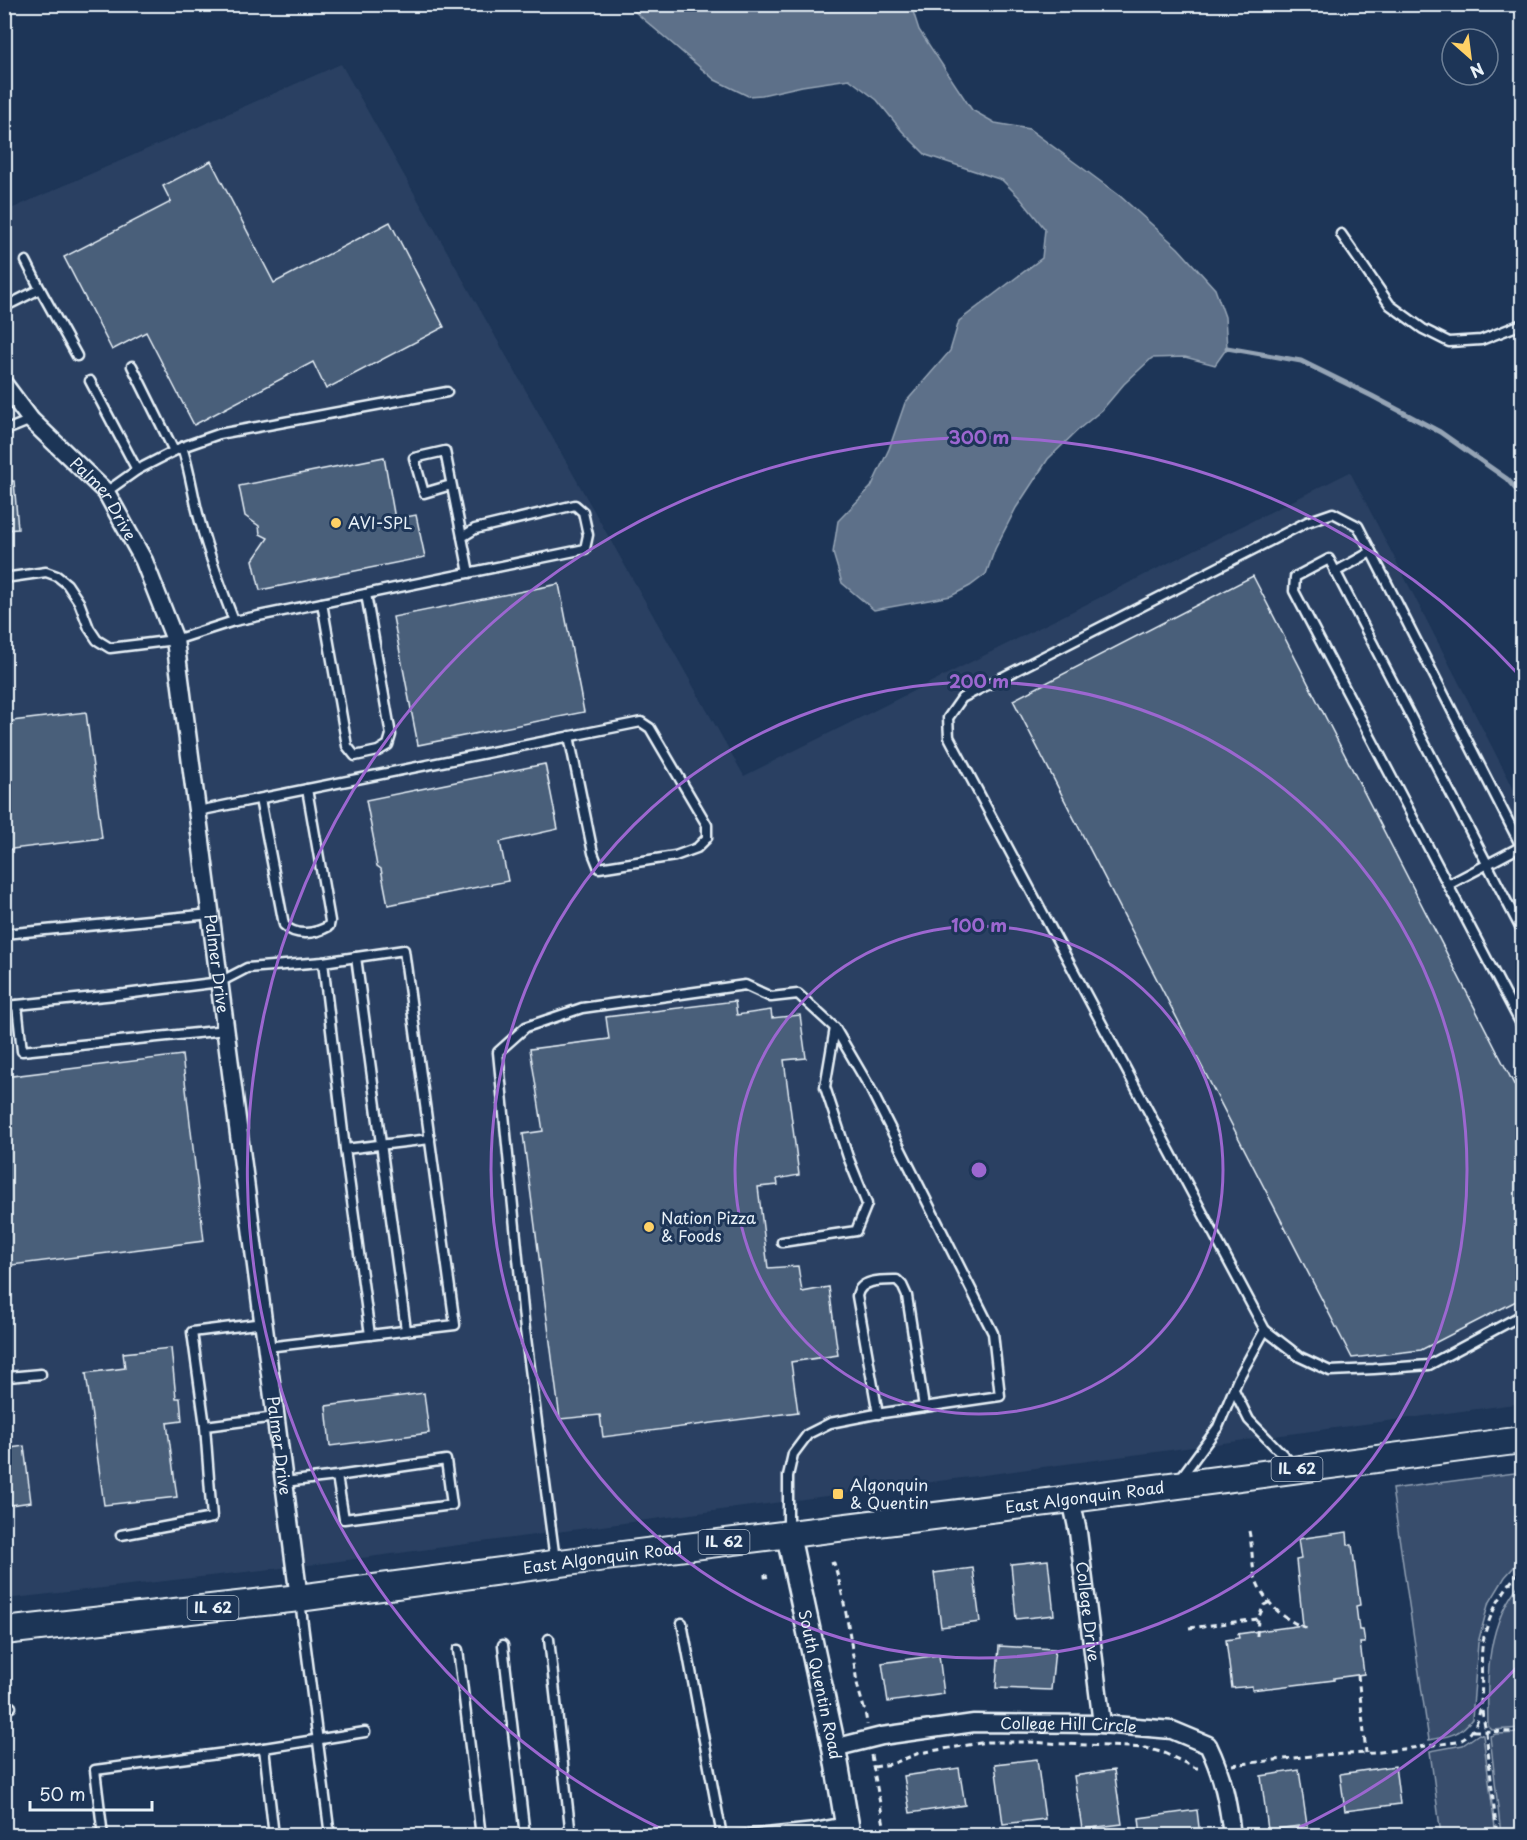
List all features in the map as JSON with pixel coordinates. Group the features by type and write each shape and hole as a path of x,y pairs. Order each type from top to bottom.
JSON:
{"main road":[{"name":"East Algonquin Road","path":"4,1631 299,1598 1522,1440"},
{"name":"South Quentin Road","path":"788,1535 834,1748 848,1829"}],"street":[{"name":"Palmer Drive","path":"4,384 31,420 106,492 144,561 175,640 299,1598"},
{"name":"College Drive","path":"1071,1499 1078,1532 1102,1724"},
{"name":"College Hill Circle","path":"834,1748 882,1736 974,1723 1102,1724 1172,1730 1208,1746 1228,1798 1232,1836"}],"lane":[{"path":"1341,234 1390,305 1423,329 1449,342 1481,340 1522,324"},
{"path":"26,261 76,356"},
{"path":"4,307 40,289"},
{"path":"132,366 189,467 197,510 213,566 234,621"},
{"path":"90,381 137,470"},
{"path":"106,492 137,470 178,449 219,434 447,392"},
{"path":"4,431 31,420"},
{"path":"451,485 424,493 414,458 445,452 469,573"},
{"path":"4,578 46,572 57,576 67,584 79,602 89,628 97,640 110,648 175,640 234,621 585,549 588,535 583,512 575,505 475,529 462,537"},
{"path":"1448,885 1522,847 1358,526 1333,513 1307,522 962,698 948,718 949,737 1265,1330 1300,1357 1330,1371 1374,1369 1429,1365 1522,1315"},
{"path":"1335,572 1371,552"},
{"path":"1522,930 1329,560 1295,577 1294,591 1522,1026"},
{"path":"322,603 345,738 347,746 355,756 378,751 388,745 391,735 366,594"},
{"path":"198,811 568,736 641,722 650,728 707,825 708,838 697,848 675,856 599,868 593,853 568,736"},
{"path":"260,799 284,925 295,933 315,931 329,926 330,921 307,789"},
{"path":"4,934 211,914"},
{"path":"4,1006 220,982 247,968 323,962 404,950 455,1325 267,1347"},
{"path":"356,957 406,1330"},
{"path":"323,962 370,1335"},
{"path":"556,1563 525,1330 498,1052 526,1028 582,1008 745,986 771,997 798,994 835,1028 870,1088 993,1333 1000,1396 831,1423 808,1434 793,1455 788,1476 788,1535"},
{"path":"17,1005 22,1052 226,1030"},
{"path":"782,1242 856,1231 867,1204 848,1157 825,1087 835,1028"},
{"path":"345,1149 430,1139"},
{"path":"878,1414 857,1296 863,1285 885,1280 897,1280 907,1296 924,1407"},
{"path":"121,1535 213,1518 205,1426 192,1332 264,1323"},
{"path":"1175,1486 1218,1427 1238,1379 1265,1330"},
{"path":"6,1379 41,1374"},
{"path":"1234,1390 1249,1420 1297,1469"},
{"path":"205,1426 276,1418"},
{"path":"284,1482 446,1460 452,1505 344,1519 338,1476"},
{"path":"299,1598 330,1836"},
{"path":"682,1623 722,1836"},
{"path":"549,1639 571,1836"},
{"path":"503,1645 525,1836"},
{"path":"458,1650 481,1836"},
{"path":"103,1836 95,1770 366,1732"},
{"path":"264,1748 274,1836"},
{"path":"736,1836 815,1828 848,1829"}],"path":[{"path":"1249,1531 1255,1574 1266,1598 1292,1622 1311,1629"},
{"path":"831,1564 834,1563 841,1586 859,1691 866,1714 867,1740 886,1836"},
{"path":"1497,1836 1486,1732 1481,1709 1480,1676 1483,1642 1493,1609 1513,1578 1522,1569"},
{"path":"765,1574 765,1577 769,1576"},
{"path":"1257,1636 1258,1620 1264,1605 1262,1600 1266,1598"},
{"path":"1264,1605 1270,1602"},
{"path":"1190,1628 1258,1620"},
{"path":"1358,1675 1366,1753"},
{"path":"874,1767 892,1764 919,1753 1002,1741 1146,1748 1164,1753 1196,1768 1311,1756 1366,1753 1464,1740 1473,1731 1481,1709"},
{"path":"1473,1731 1522,1732"}],"shaded area":[{"path":"627,5 911,5 919,30 972,110 995,123 1029,129 1120,196 1178,248 1215,289 1225,317 1227,348 1215,365 1185,357 1152,358 1124,384 1102,410 1048,459 1016,508 995,549 986,574 970,586 951,596 874,610 842,583 833,553 838,521 871,487 889,449 905,403 950,351 959,321 1042,258 1045,229 1002,180 926,155 902,131 877,100 849,79 748,96 715,80"},
{"path":"341,64 744,776 1350,472 1522,805 1522,1403 317,1564 5,1599 4,212"},
{"path":"1522,1472 1522,1558 1505,1577 1488,1605 1478,1643 1472,1719 1458,1732 1429,1740 1392,1489"},
{"path":"1522,1581 1522,1728 1492,1730 1488,1726 1491,1650 1501,1614"},
{"path":"1522,1733 1522,1835 1501,1835 1490,1736"},
{"path":"1479,1734 1483,1735 1496,1835 1441,1835 1430,1751 1463,1745"}],"building":[{"path":"211,161 274,283 390,222 444,327 326,389 313,362 194,425 146,332 112,350 64,257 171,202 163,186"},
{"name":"AVI-SPL","path":"384,457 395,519 416,515 425,557 260,590 253,560 268,538 260,534 259,526 245,516 239,486"},
{"path":"4,481 14,481 18,529 4,530"},
{"path":"1253,576 1522,1100 1522,1298 1421,1350 1352,1358 1013,700"},
{"path":"559,584 584,712 418,745 393,617"},
{"path":"86,712 102,838 4,850 4,722"},
{"path":"545,764 558,829 500,842 508,881 388,905 381,869 377,866 366,800"},
{"name":"Nation Pizza & Foods","path":"735,1001 737,1015 771,1010 772,1018 800,1015 806,1058 784,1060 799,1175 777,1179 778,1185 758,1187 768,1268 798,1266 802,1292 829,1287 838,1355 791,1362 798,1412 603,1437 600,1415 560,1419 523,1134 543,1131 530,1049 609,1039 606,1017"},
{"path":"182,1055 204,1241 4,1266 4,1077"},
{"path":"171,1348 176,1398 180,1398 182,1421 167,1423 177,1497 104,1505 86,1373 125,1368 123,1353"},
{"path":"424,1393 429,1433 330,1446 326,1406"},
{"path":"24,1446 31,1502 4,1506 4,1449"},
{"path":"1347,1532 1348,1545 1352,1545 1360,1605 1356,1606 1359,1630 1363,1630 1365,1643 1360,1643 1364,1674 1252,1690 1252,1686 1232,1688 1226,1640 1239,1638 1238,1634 1303,1625 1296,1560 1301,1559 1298,1539"},
{"path":"1048,1560 1054,1615 1016,1619 1011,1564"},
{"path":"973,1568 980,1622 941,1627 934,1573"},
{"path":"999,1646 1055,1649 1051,1690 996,1688"},
{"path":"939,1655 944,1694 888,1702 882,1663"},
{"path":"1037,1759 1045,1819 1003,1824 995,1764"},
{"path":"1395,1766 1400,1804 1345,1811 1340,1774"},
{"path":"959,1768 965,1805 910,1813 904,1776"},
{"path":"1114,1770 1122,1824 1082,1829 1074,1776"},
{"path":"1299,1770 1307,1825 1268,1830 1261,1776"},
{"path":"1197,1810 1200,1836 1141,1836 1139,1818"}],"waterway":[{"path":"1227,348 1301,361 1372,396 1440,432 1507,479 1522,496"}],"place":[{"name":"AVI-SPL","path":"336,523"},
{"name":"Nation Pizza & Foods","path":"649,1227"},
{"name":"Algonquin & Quentin","path":"838,1494"}]}
